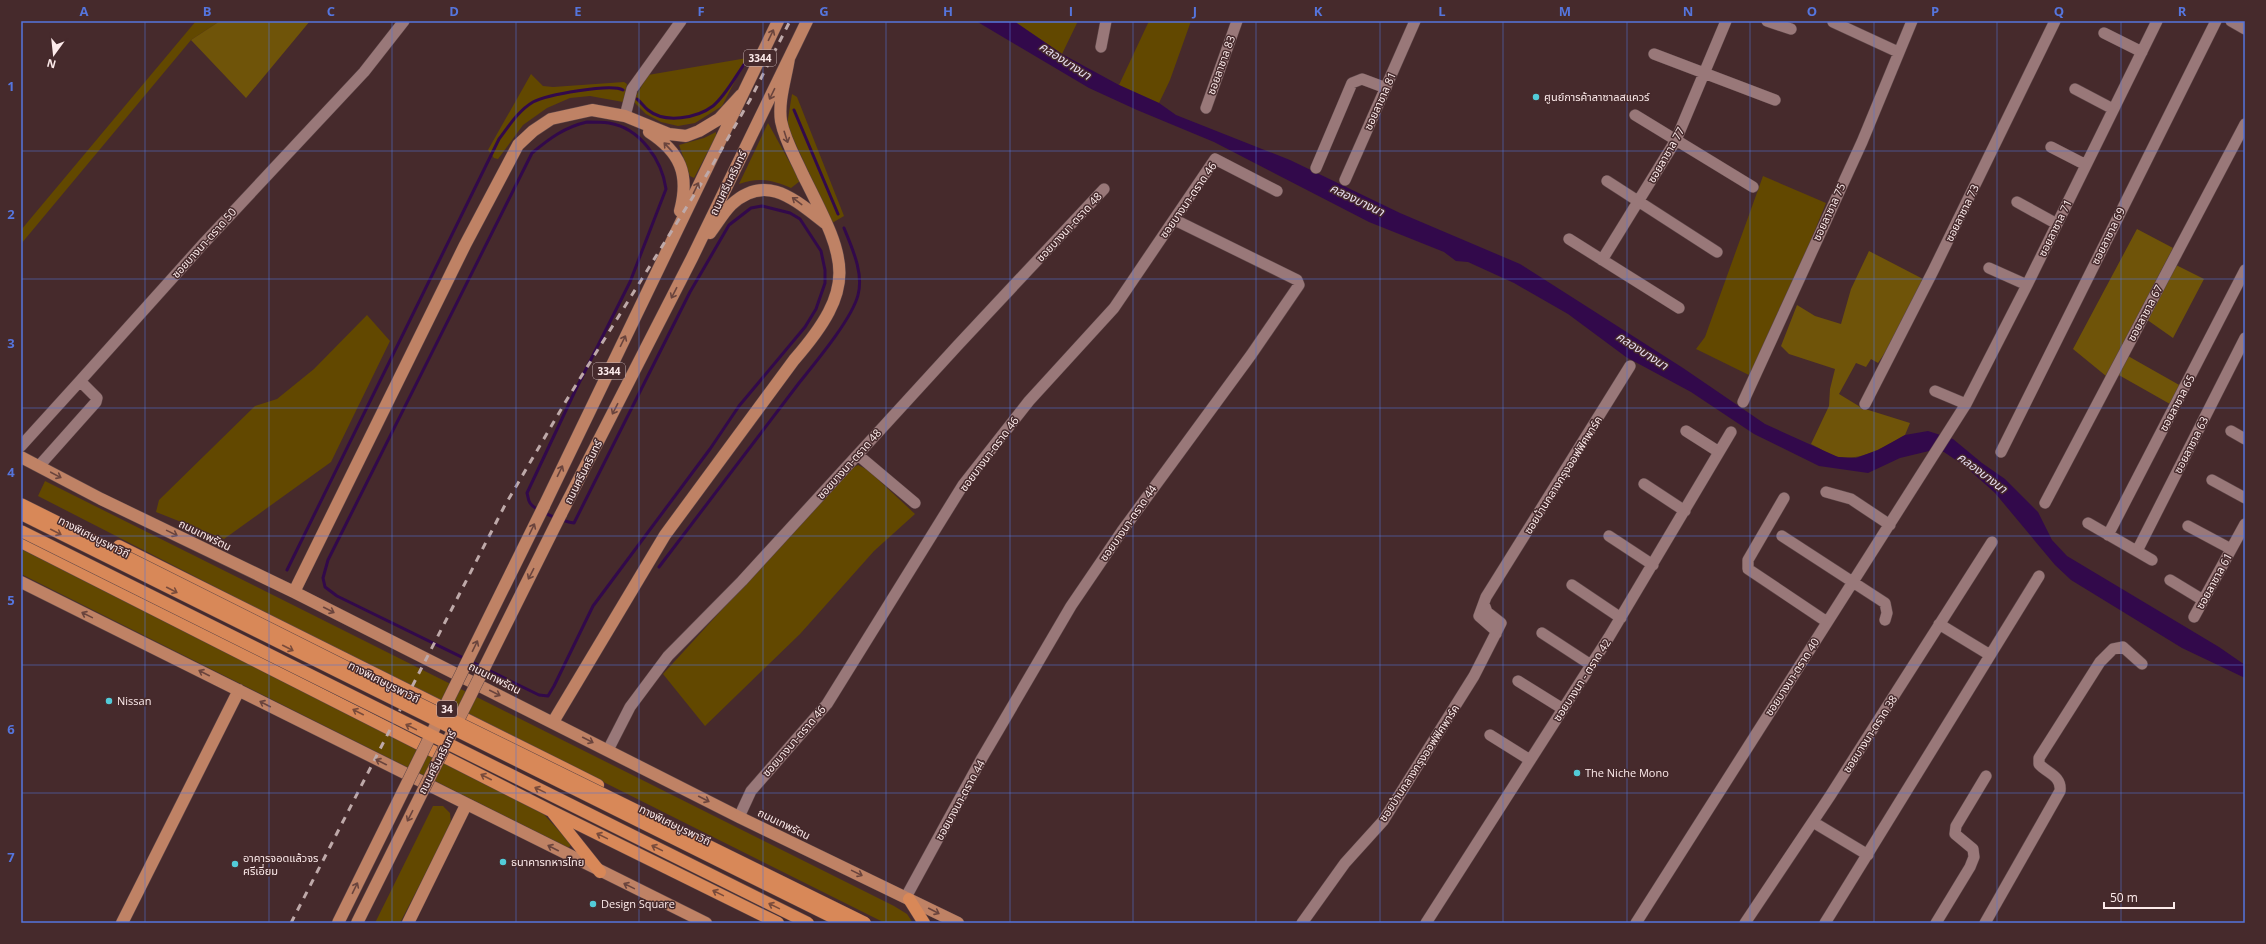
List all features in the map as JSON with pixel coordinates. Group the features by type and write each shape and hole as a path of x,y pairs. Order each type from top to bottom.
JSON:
{"highway":[{"name":"34","path":"21,498 422,696 872,923"},
{"path":"21,504 418,703 865,923"},
{"name":"ทางพิเศษบูรพาวิถี","path":"21,514 844,923"},
{"path":"21,531 808,923"},
{"path":"21,542 551,811 778,923"},
{"path":"551,811 600,872"},
{"path":"908,898 924,923"}],"main road":[{"name":"ถนนศรีนครินทร์","path":"338,923 544,506 778,21"},
{"name":"ถนนศรีนครินทร์","path":"357,923 561,514 692,258 807,21"},
{"path":"553,722 665,535 794,360 817,333 832,308 840,281 837,249 828,225 786,140 781,120 781,105 789,58"},
{"path":"294,592 465,245 518,145 533,131 551,119 592,110 628,118 669,134 686,136 699,131 719,119 741,95"},
{"path":"628,118 661,140 675,154 682,167 683,200 674,236"},
{"path":"692,258 730,205 751,191 771,190 791,197 828,225"},
{"name":"ถนนเทพรัตน","path":"21,457 101,499 294,592 739,816 958,923"},
{"path":"21,582 600,872 706,923"},
{"path":"122,923 239,690"},
{"path":"408,923 466,805"}],"street":[{"name":"ซอยบางนา-ตราด 50","path":"21,446 210,237 364,72 404,21"},
{"path":"628,118 632,89 681,21"},
{"path":"1101,47 1106,21"},
{"name":"ซอยลาซาล 83","path":"1206,108 1237,21"},
{"name":"ซอยลาซาล 81","path":"1344,180 1415,21"},
{"name":"ซอยลาซาล 77","path":"1602,260 1676,140 1706,73 1726,21"},
{"path":"1767,21 1791,29"},
{"name":"ซอยลาซาล 75","path":"1743,402 1862,142 1912,21"},
{"name":"ซอยลาซาล 73","path":"1865,404 1934,271 2055,21"},
{"name":"ซอยลาซาล 71","path":"1949,433 1966,404 2027,285 2157,21"},
{"name":"ซอยลาซาล 69","path":"2001,452 2216,21"},
{"path":"2231,21 2245,29"},
{"path":"2238,21 2245,25"},
{"path":"1833,22 1898,52"},
{"path":"2104,33 2142,52"},
{"path":"1654,54 1776,100"},
{"path":"1316,168 1352,83 1362,79 1386,88"},
{"path":"2075,89 2113,109"},
{"path":"1635,115 1753,187"},
{"name":"ซอยลาซาล 67","path":"2045,503 2245,124"},
{"path":"2051,147 2086,165"},
{"name":"ซอยบางนา-ตราด 46","path":"739,816 751,791 826,704 963,485 1029,401 1114,308 1215,159 1277,191"},
{"path":"1607,181 1717,252"},
{"name":"ซอยบางนา-ตราด 48","path":"608,750 630,707 668,656 742,581 958,345 1104,189"},
{"path":"2017,202 2057,224"},
{"name":"ซอยบางนา-ตราด 44","path":"908,898 982,758 1071,606 1299,285 1297,280 1175,220"},
{"path":"1570,240 1679,308"},
{"path":"1988,268 2027,285"},
{"name":"ซอยลาซาล 65","path":"2108,534 2245,270"},
{"name":"ซอยลาซาล 63","path":"2137,551 2245,338"},
{"name":"ซอยบ้านกลางกรุงออฟฟิศพาร์ค","path":"1302,923 1345,863 1383,821 1474,676 1496,634 1495,630 1479,616 1484,604 1630,366"},
{"path":"39,466 96,402 97,398 80,381"},
{"path":"1935,391 1966,404"},
{"path":"1686,431 1719,452"},
{"path":"2231,431 2245,439"},
{"name":"ซอยบางนา - ตราด 42","path":"1426,923 1621,618 1731,432"},
{"name":"ซอยบางนา-ตราด 40","path":"1636,923 1949,433"},
{"path":"858,455 915,504"},
{"path":"2212,480 2245,498"},
{"path":"1644,484 1685,511"},
{"path":"1826,492 1852,499 1890,525"},
{"path":"1784,498 1748,560 1748,569 1827,622"},
{"path":"2088,523 2152,560"},
{"name":"ซอยลาซาล 61","path":"2194,617 2245,524"},
{"path":"2188,526 2231,550"},
{"path":"1609,536 1653,565"},
{"path":"1782,536 1885,603 1887,613 1885,620"},
{"name":"ซอยบางนา-ตราด 38","path":"1745,923 1813,822 1992,542"},
{"path":"1826,923 2039,576"},
{"path":"2170,580 2204,600"},
{"path":"1572,585 1621,618"},
{"path":"1939,624 1990,655"},
{"path":"1542,633 1591,664"},
{"path":"1985,923 2060,791 2061,784 2058,779 2039,764 2039,758 2100,662 2113,650 2123,648 2142,664"},
{"path":"1518,681 1563,709"},
{"path":"1490,735 1530,760"},
{"path":"1936,923 1970,867 1974,857 1973,848 1955,834 1956,826 1986,776"},
{"path":"1813,822 1868,855"}],"shaded area":[{"path":"196,21 220,21 191,40 21,244 21,230"},
{"path":"220,21 310,21 246,98 191,40"},
{"path":"1014,21 1078,21 1062,54"},
{"path":"1149,21 1191,21 1170,80 1159,103 1119,85"},
{"path":"747,58 722,106 695,123 678,126 661,122 646,114 633,101 648,75"},
{"path":"531,74 543,86 553,87 624,82 627,84 623,102 590,96 570,98 547,108 523,125 498,159 494,158 488,150"},
{"path":"792,94 797,97 844,216 832,223 787,125"},
{"path":"768,123 800,181 791,188 765,180 739,184"},
{"path":"716,132 716,136 694,178 690,176 679,145 704,138"},
{"path":"1763,176 1826,203 1788,296 1751,376 1696,349 1705,337"},
{"path":"2137,229 2173,248 2106,376 2073,349"},
{"path":"1869,251 1925,280 1897,335 1878,363 1871,359 1866,367 1856,363 1839,394 1862,408 1910,423 1905,435 1874,452 1857,457 1839,457 1829,454 1811,444 1829,406 1830,389 1835,369 1789,354 1781,346 1797,305 1815,316 1841,324 1851,289"},
{"path":"2176,265 2204,279 2173,338 2146,319"},
{"path":"367,315 390,341 331,462 224,539 156,512 159,500 255,406 277,399 314,369"},
{"path":"2128,356 2181,386 2170,404 2117,374"},
{"path":"858,465 868,470 915,514 874,551 800,634 705,726 663,674 851,469"},
{"path":"45,481 894,906 907,914 913,923 885,923 274,617 38,496"},
{"path":"21,549 278,675 539,809 571,844 569,848 21,574"},
{"path":"433,806 443,806 450,813 451,824 400,923 375,923"}],"water":[{"name":"คลองบางนา","path":"976,21 1014,21 1062,54 1119,85 1159,103 1176,115 1290,160 1400,213 1520,264 1683,368 1765,424 1838,457 1856,458 1878,450 1905,435 1928,431 1953,439 1982,463 2005,479 2038,512 2052,540 2067,556 2219,647 2245,665 2245,678 2182,648 2071,580 2055,565 1995,493 1966,467 1944,452 1929,451 1900,458 1868,473 1819,466 1754,434 1691,392 1626,357 1568,314 1514,283 1468,262 1456,261 1444,252 1369,222 1214,142 1089,88"}],"waterway":[{"path":"637,99 648,110 663,117 681,118 698,114 718,102 745,63"},
{"path":"287,570 499,139 523,110 533,102 540,99 564,93 593,89 616,88 623,90"},
{"path":"794,110 838,214"},
{"path":"587,122 609,123 620,126 640,138 648,147 660,167 666,189 630,282 576,389 527,493 528,499 533,506 544,513 574,523 690,292 729,225 751,208 762,206 790,213 800,219 821,251 825,270 825,283 816,309 805,327 739,406 710,449 593,606 548,696 539,695 337,596 325,587 323,578 328,560 532,153 558,134 579,124 587,122"},
{"path":"659,567 823,353 848,316 858,295 859,278 856,261 844,228"}],"railway":[{"path":"291,923 504,507 566,401 709,171 750,100 790,21"}],"place":[{"name":"ศูนย์การค้าลาซาลสแควร์","path":"1536,97"},
{"name":"Nissan","path":"109,701"},
{"name":"The Niche Mono","path":"1577,773"},
{"name":"ธนาคารทหารไทย","path":"503,862"},
{"name":"อาคารจอดแล้วจร ศรีเอี่ยม","path":"235,864"},
{"name":"Design Square","path":"593,904"}]}
